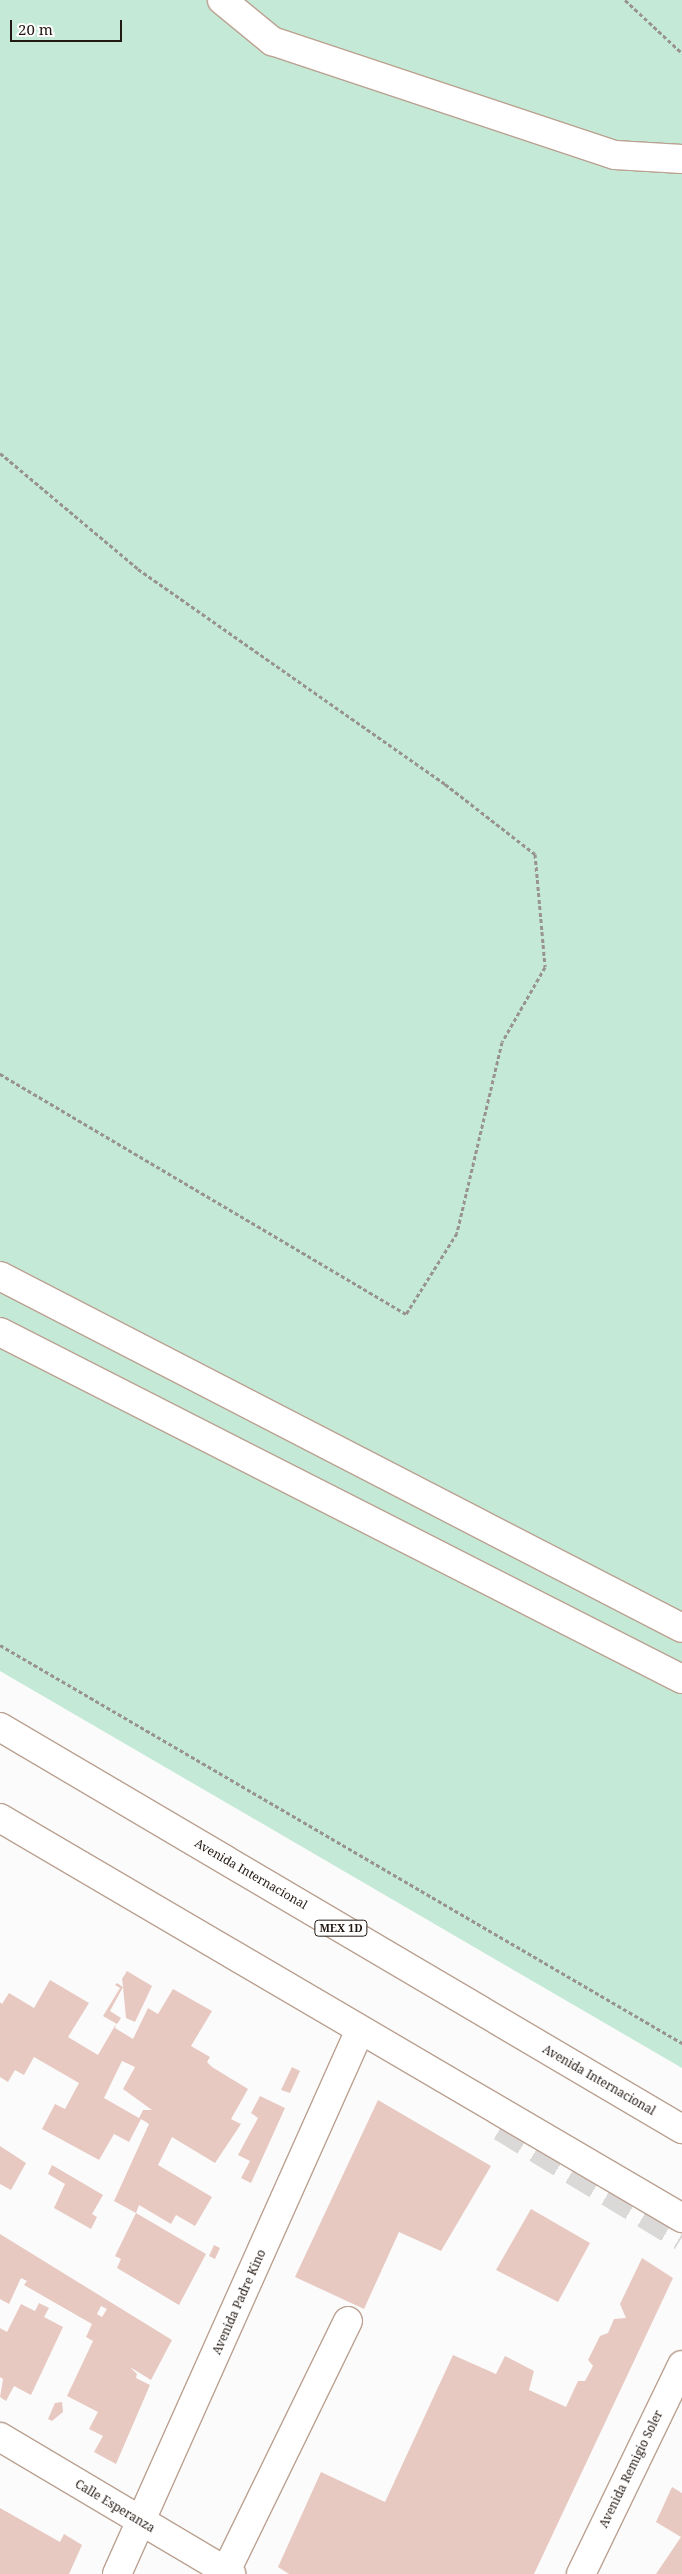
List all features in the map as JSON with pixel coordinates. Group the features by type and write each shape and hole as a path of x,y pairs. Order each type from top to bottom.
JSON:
{"main road":[{"path":"222,0 272,41 614,155 682,159"},
{"path":"0,1276 682,1628"},
{"path":"0,1332 682,1679"},
{"name":"Avenida Internacional","path":"0,1727 682,2128"},
{"path":"1,1822 682,2218"},
{"name":"Avenida Padre Kino","path":"116,2574 142,2521 360,2030"},
{"path":"228,2573 348,2321"},
{"name":"Avenida Remigio Soler","path":"581,2574 682,2365"},
{"name":"Calle Esperanza","path":"0,2437 228,2573"}],"path":[{"path":"624,0 682,53"},
{"path":"0,453 138,569 445,784 535,854 545,967 502,1042 456,1233 406,1314 0,1074"},
{"path":"0,1645 682,2043"}],"green space":[{"path":"0,0 682,0 682,2068 0,1671"}],"building":[{"path":"127,1971 152,1986 135,2022 126,2018 122,1979"},
{"path":"50,1980 89,2003 68,2037 98,2055 116,2024 115,2028 133,2039 148,2008 158,2014 173,1989 212,2011 191,2046 210,2057 207,2062 212,2067 248,2089 231,2119 241,2124 215,2163 172,2137 158,2165 212,2197 195,2226 176,2215 171,2224 139,2205 136,2213 114,2201 149,2124 141,2119 129,2142 114,2134 99,2160 42,2129 55,2104 65,2109 79,2083 34,2057 24,2075 15,2070 8,2082 0,2077 0,2002 2,2004 9,1993 34,2008","holes":["122,2061 135,2067 123,2089 152,2110 143,2110 139,2118 104,2098"]},
{"path":"117,1983 123,1987 110,2011 121,2018 117,2024 103,2016 120,1988 115,1985"},
{"path":"292,2067 300,2071 290,2093 281,2090"},
{"path":"260,2096 285,2108 251,2183 241,2178 250,2161 238,2155 258,2118 251,2113"},
{"path":"378,2100 491,2166 441,2251 399,2232 364,2309 295,2277"},
{"path":"0,2146 26,2163 11,2190 0,2184"},
{"path":"52,2165 103,2195 92,2214 97,2217 91,2229 54,2208 65,2184 48,2174"},
{"path":"531,2209 590,2243 558,2302 496,2270"},
{"path":"136,2213 206,2254 179,2305 117,2268 121,2259 115,2256"},
{"path":"0,2234 172,2340 151,2380 130,2367 137,2374 136,2378 150,2385 116,2464 94,2452 103,2436 89,2429 98,2412 67,2396 93,2341 86,2337 92,2324 24,2285 27,2281 21,2278 9,2304 0,2299","holes":["101,2306 107,2309 102,2317 97,2314"]},
{"path":"214,2245 220,2248 215,2259 209,2256"},
{"path":"642,2258 673,2278 534,2574 289,2574 278,2567 321,2472 385,2502 453,2355 496,2374 505,2356 534,2371 529,2390 566,2407 578,2381 585,2381 593,2366 588,2360 600,2336 608,2333 614,2319 626,2318 620,2304"},
{"path":"39,2303 49,2308 44,2317 63,2327 31,2395 14,2386 6,2401 0,2397 3,2379 0,2377 0,2328 7,2332 21,2304 35,2311"},
{"path":"62,2402 63,2412 52,2421 48,2419 55,2403"},
{"path":"672,2487 682,2493 682,2574 656,2574 681,2537 656,2522"},
{"path":"0,2508 60,2542 64,2534 82,2545 69,2574 0,2574"}],"tunnel":[{"path":"501,2127 682,2237"}]}
